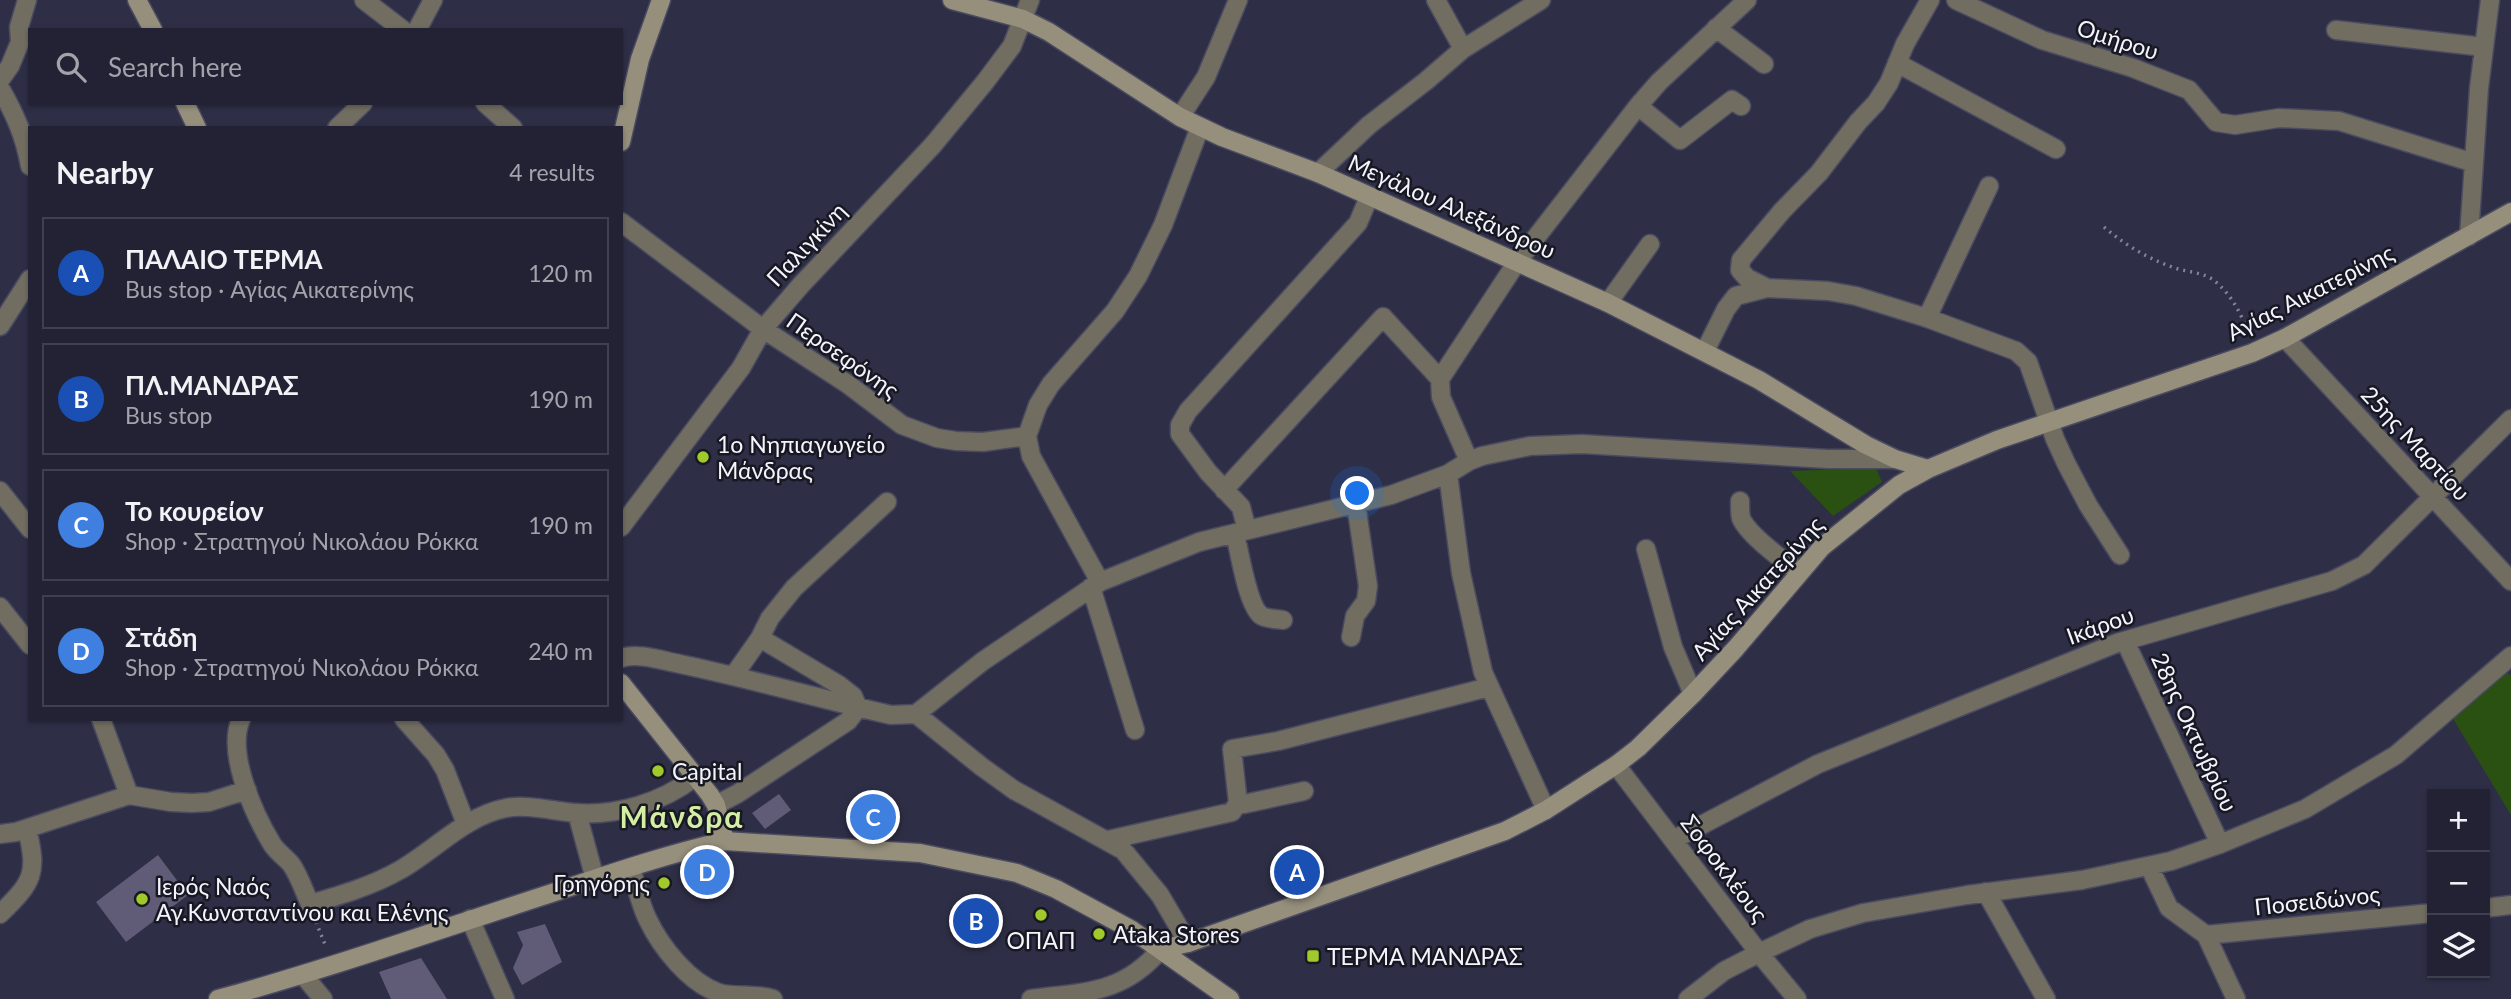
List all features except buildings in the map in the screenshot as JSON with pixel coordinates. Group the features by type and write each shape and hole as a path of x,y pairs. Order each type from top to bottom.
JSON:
{"street":[{"path":"0,80 25,45 19,27 27,0"},
{"path":"137,0 152,28"},
{"path":"364,0 400,28"},
{"path":"418,28 433,0"},
{"path":"623,133 640,59 660,0"},
{"name":"Μεγάλου Αλεξάνδρου","path":"952,0 1023,19 1049,32 1180,117 1200,127 1318,173 1608,303 1759,380 1866,445 1895,459 1928,469"},
{"name":"Παλιγκίνη","path":"623,524 741,368 763,329 933,145 1012,46 1030,0"},
{"path":"1180,117 1206,77 1237,0"},
{"path":"1436,0 1463,49"},
{"path":"1318,173 1369,125 1463,49 1541,0"},
{"path":"1469,461 1441,397 1440,379 1517,262 1638,106 1747,0"},
{"path":"1767,288 1747,278 1741,270 1741,260 1782,211 1819,173 1858,121 1876,103 1889,83 1930,0"},
{"name":"Ομήρου","path":"1956,0 2042,40 2133,68 2189,90 2216,121 2235,125 2279,118 2339,121 2474,163"},
{"path":"2469,236 2490,0"},
{"path":"1716,28 1764,64"},
{"path":"2336,30 2484,47"},
{"path":"1897,63 2056,149"},
{"path":"0,88 14,113 28,156"},
{"path":"1638,106 1680,140 1732,100 1741,106"},
{"path":"186,105 196,126"},
{"path":"339,126 361,105"},
{"path":"487,105 511,126"},
{"path":"1135,730 1096,584 1031,456 1027,436 1038,405 1051,384 1115,311 1138,276 1164,225 1200,127"},
{"path":"1927,318 1989,186"},
{"path":"1283,620 1262,616 1256,610 1251,597 1241,531 1241,507 1224,490 1180,434 1180,425 1188,411 1358,223 1369,197"},
{"name":"Αγίας Αικατερίνης","path":"1161,949 1188,943 1505,831 1546,810 1638,748 1736,648 1822,547 1899,485 1928,469 2050,421 2252,353 2285,338 2511,212"},
{"name":"Περσεφόνης","path":"623,224 763,329 849,384 909,428 937,438 956,441 983,442 1027,436"},
{"path":"1608,303 1650,244"},
{"path":"0,326 28,282"},
{"path":"1705,352 1726,309 1736,296 1767,288 1828,291 1856,296 1927,318 2016,351 2028,362 2055,439 2088,505 2120,555"},
{"path":"1224,490 1383,317 1440,379"},
{"name":"25ης Μαρτίου","path":"2285,338 2511,581"},
{"name":"Ικάρου","path":"1673,840 1818,764 2125,640 2332,580 2364,565 2511,419"},
{"path":"623,657 654,659 734,675 891,715 916,714 983,660 1096,584 1199,542 1391,495 1448,474 1469,461 1530,446 1582,444 1828,459 1895,459"},
{"path":"1448,474 1461,573 1489,687 1546,810"},
{"path":"0,491 28,526"},
{"path":"1740,501 1741,518 1751,531 1799,572"},
{"path":"734,675 760,638 770,618 794,588 887,502"},
{"path":"1351,637 1355,616 1366,601 1368,586 1356,504"},
{"path":"1646,549 1673,647 1693,694"},
{"path":"0,607 28,642"},
{"path":"760,638 839,685 853,696 858,708"},
{"name":"28ης Οκτωβρίου","path":"2125,640 2220,845"},
{"path":"1688,999 1724,971 1810,929 1863,914 1986,892 2082,880 2149,866 2220,845 2305,809 2396,755 2511,656"},
{"path":"623,686 716,805 725,841"},
{"path":"1108,841 1233,812 1238,803 1232,750 1278,741 1489,687"},
{"path":"716,805 848,721 858,708"},
{"path":"916,714 1014,790 1124,850 1160,895 1188,943"},
{"path":"102,721 129,795"},
{"path":"242,721 236,744 247,790 273,845 292,865 310,904 358,889 398,871 466,824 507,808 601,813 652,802 672,793 695,777"},
{"path":"406,721 436,755 445,770 466,824"},
{"name":"Σοφοκλέους","path":"1616,765 1797,999"},
{"path":"0,834 27,829 129,795 192,803 209,802 247,790"},
{"path":"1238,803 1244,804 1304,790"},
{"path":"577,813 596,878"},
{"path":"0,914 15,900 34,866 27,829"},
{"path":"218,999 304,975 596,878 725,841 920,853 1017,873 1088,905 1161,949 1230,999"},
{"path":"2149,866 2169,908 2206,935 2236,999"},
{"path":"631,868 648,920 673,957 694,978 719,996 773,999"},
{"path":"1986,892 2046,999"},
{"path":"2490,907 2511,905"},
{"name":"Ποσειδώνος","path":"2206,935 2427,913"},
{"path":"470,919 505,999"},
{"path":"1031,999 1071,995 1120,982 1139,972 1161,949"},
{"path":"304,975 323,999"}],"path":[{"path":"2104,228 2122,243 2148,257 2212,280 2235,304 2243,318 2252,353"},
{"path":"310,904 316,925 334,965"}],"green space":[{"path":"1876,468 1882,482 1833,516 1790,471"},
{"path":"2507,672 2511,676 2511,815 2452,717"}],"place":[{"name":"1ο Νηπιαγωγείο Μάνδρας","path":"703,457"},
{"name":"Capital","path":"658,771"},
{"name":"Το κουρείον","path":"873,817"},
{"name":"Στάδη","path":"707,872"},
{"name":"ΠΑΛΑΙΟ ΤΕΡΜΑ","path":"1297,872"},
{"name":"Γρηγόρης","path":"664,883"},
{"name":"Ιερός Ναός Αγ.Κωνσταντίνου και Ελένης","path":"142,899"},
{"name":"ΟΠΑΠ","path":"1041,915"},
{"name":"ΠΛ.ΜΑΝΔΡΑΣ","path":"976,921"},
{"name":"Ataka Stores","path":"1099,934"},
{"name":"ΤΕΡΜΑ ΜΑΝΔΡΑΣ","path":"1313,956"}],"district":[{"name":"Μάνδρα","path":"682,816"}]}
